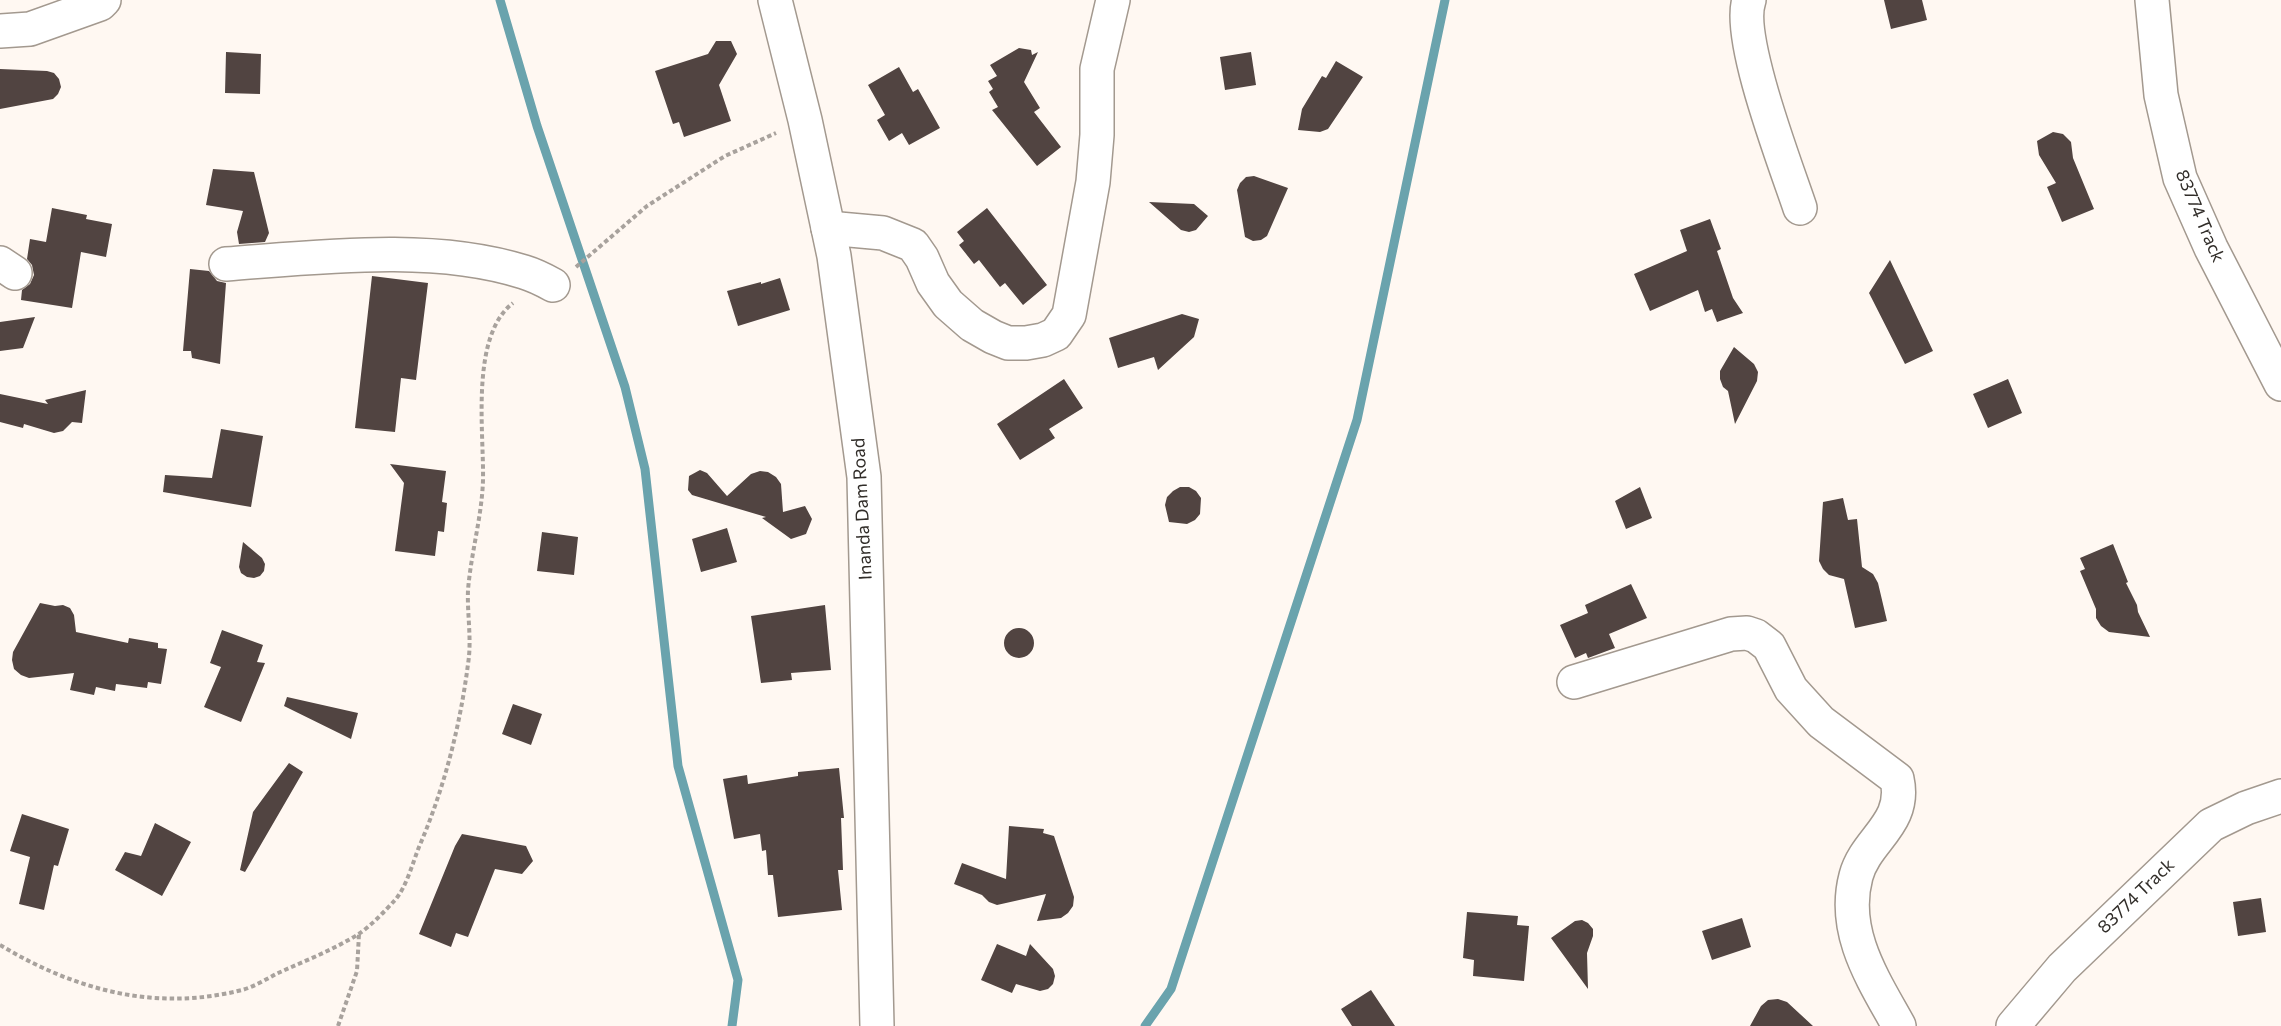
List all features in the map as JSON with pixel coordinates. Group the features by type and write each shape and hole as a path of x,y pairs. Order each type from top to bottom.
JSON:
{"street":[{"path":"0,31 30,29 89,8 104,0"},
{"name":"Inanda Dam Road","path":"775,0 805,120 834,256 864,477 878,1026"},
{"path":"828,228 883,233 913,245 922,258 933,283 948,304 972,325 993,337 1008,343 1026,343 1043,340 1056,334 1069,315 1093,182 1097,135 1097,69 1113,0"},
{"path":"1749,0 1747,27 1759,82 1800,208"},
{"name":"83774 Track","path":"2152,0 2161,95 2180,178 2211,248 2281,384"},
{"path":"226,264 332,257 436,255 524,272 553,285"},
{"path":"1574,682 1731,634 1747,633 1756,636 1769,646 1791,689 1821,723 1897,779 1900,792 1898,807 1865,857 1856,875 1852,907 1855,936 1868,971 1899,1026"},
{"name":"83774 Track","path":"2013,1026 2062,968 2211,825 2246,808 2281,796"}],"path":[{"path":"0,945 35,966 102,991 141,998 184,998 243,990 359,934 398,897 437,806 457,730 469,661 468,589 483,482 483,390 490,334 498,318 510,304 553,285 647,206 725,156 805,120"},
{"path":"338,1026 357,971 359,934"}],"building":[{"path":"1884,0 1922,0 1927,20 1891,29"},
{"path":"716,41 731,41 737,54 719,85 731,121 684,137 679,122 673,124 655,71 708,54"},
{"path":"1019,48 1031,50 1032,55 1038,52 1024,82 1040,108 1034,112 1061,147 1037,166 992,110 998,107 989,92 993,89 988,81 997,76 990,65"},
{"path":"226,52 261,54 260,94 225,93"},
{"path":"1251,52 1256,85 1225,90 1220,57"},
{"path":"1336,61 1363,77 1328,129 1320,132 1298,130 1302,109 1322,76 1326,78"},
{"path":"899,67 913,92 918,89 940,128 909,145 902,133 889,141 877,120 885,115 868,85"},
{"path":"0,69 54,73 61,87 53,99 0,109"},
{"path":"2053,132 2063,134 2071,142 2073,158 2094,209 2062,222 2047,187 2056,183 2039,155 2037,141"},
{"path":"213,169 254,172 269,233 265,242 239,244 237,232 243,211 206,205"},
{"path":"1254,176 1288,188 1267,236 1253,241 1245,237 1237,190 1246,177"},
{"path":"1149,202 1194,204 1208,216 1196,230 1189,232 1181,230"},
{"path":"52,208 87,215 86,219 112,224 106,257 81,252 72,308 21,300 22,290 30,284 34,275 32,265 27,259 30,239 46,242"},
{"path":"987,208 1047,285 1023,305 1005,283 1000,287 979,260 974,264 959,245 964,241 957,232"},
{"path":"1710,219 1721,249 1717,251 1733,298 1743,313 1717,322 1712,309 1705,312 1698,290 1650,311 1634,274 1687,251 1680,230"},
{"path":"1890,260 1933,351 1905,364 1869,293"},
{"path":"190,269 209,271 217,281 226,283 220,364 192,358 191,351 183,351"},
{"path":"372,276 428,283 416,380 401,378 395,432 355,428"},
{"path":"780,278 790,310 738,326 727,291"},
{"path":"1182,314 1199,319 1194,337 1158,370 1154,357 1118,368 1109,338"},
{"path":"35,317 23,348 0,351 0,322"},
{"path":"1734,347 1754,364 1758,372 1757,381 1735,424 1728,391 1723,387 1720,379 1720,371"},
{"path":"1064,379 1083,408 1049,429 1055,438 1020,460 997,424"},
{"path":"2008,379 2022,413 1988,428 1973,394"},
{"path":"86,390 82,423 72,422 63,431 54,433 24,424 23,428 0,422 0,394 48,404 45,400"},
{"path":"221,429 263,436 251,507 163,492 165,475 212,478"},
{"path":"390,464 446,471 442,502 447,503 444,532 438,531 435,556 395,551 404,483"},
{"path":"700,470 707,473 727,496 751,474 760,471 768,472 781,484 783,512 805,506 812,519 806,534 791,539 762,518 766,517 692,495 688,490 689,476"},
{"path":"1180,487 1189,487 1201,498 1200,514 1187,524 1169,522 1165,505 1167,497"},
{"path":"1640,487 1652,518 1626,529 1615,501"},
{"path":"1843,498 1848,520 1857,519 1862,567 1873,574 1878,583 1887,621 1855,628 1844,579 1829,575 1819,561 1823,502"},
{"path":"727,528 737,562 701,572 692,539"},
{"path":"542,532 578,537 574,575 537,571"},
{"path":"243,542 262,558 265,564 260,576 247,577 241,573 239,567"},
{"path":"2113,544 2128,582 2126,583 2150,637 2109,632 2096,618 2096,609 2080,571 2085,569 2080,558"},
{"path":"1631,584 1647,618 1609,634 1615,648 1588,658 1586,653 1575,658 1560,625 1588,613 1585,605"},
{"path":"40,603 63,605 70,608 74,615 76,632 128,643 129,638 158,643 158,648 167,649 161,684 148,682 147,688 116,684 115,691 96,687 94,695 70,690 74,673 29,678 21,675 14,669 13,652"},
{"path":"825,605 831,670 791,673 792,680 761,683 751,616"},
{"path":"1019,628 1029,633 1034,643 1029,653 1019,658 1009,653 1004,643 1009,633"},
{"path":"222,630 263,645 257,662 265,663 241,722 204,707 221,667 210,663"},
{"path":"287,697 358,713 351,739 284,706"},
{"path":"513,704 542,714 531,745 502,734"},
{"path":"289,763 303,772 245,872 240,870 253,812"},
{"path":"839,768 844,818 841,818 843,870 838,870 842,910 778,917 773,875 768,875 766,850 762,851 760,834 734,839 723,779 747,775 748,784 798,776 798,772"},
{"path":"22,814 69,829 58,866 54,865 44,910 19,904 30,857 10,851"},
{"path":"155,823 191,842 162,896 115,870 125,852 141,856"},
{"path":"1009,826 1044,829 1043,833 1054,836 1074,897 1073,906 1061,918 1037,921 1046,894 997,905 989,902 982,895 954,884 962,863 1006,879"},
{"path":"462,834 526,846 533,861 522,874 495,869 468,937 456,933 451,947 419,934"},
{"path":"2261,898 2266,932 2238,936 2233,902"},
{"path":"1467,912 1518,916 1517,925 1529,926 1524,981 1473,976 1474,960 1463,958"},
{"path":"1742,918 1751,947 1712,960 1702,931"},
{"path":"1582,920 1593,929 1587,953 1588,989 1551,938 1575,921"},
{"path":"997,944 1026,956 1030,944 1053,969 1055,976 1053,984 1048,989 1040,991 1016,984 1012,993 981,980"},
{"path":"1371,990 1395,1026 1352,1026 1341,1009"},
{"path":"1778,999 1787,1002 1813,1026 1750,1026 1761,1006 1768,1000"}],"waterway":[{"path":"500,0 537,126 625,387 645,469 678,766 738,980 732,1026"},
{"path":"1145,1026 1171,989 1357,420 1445,0"}]}
